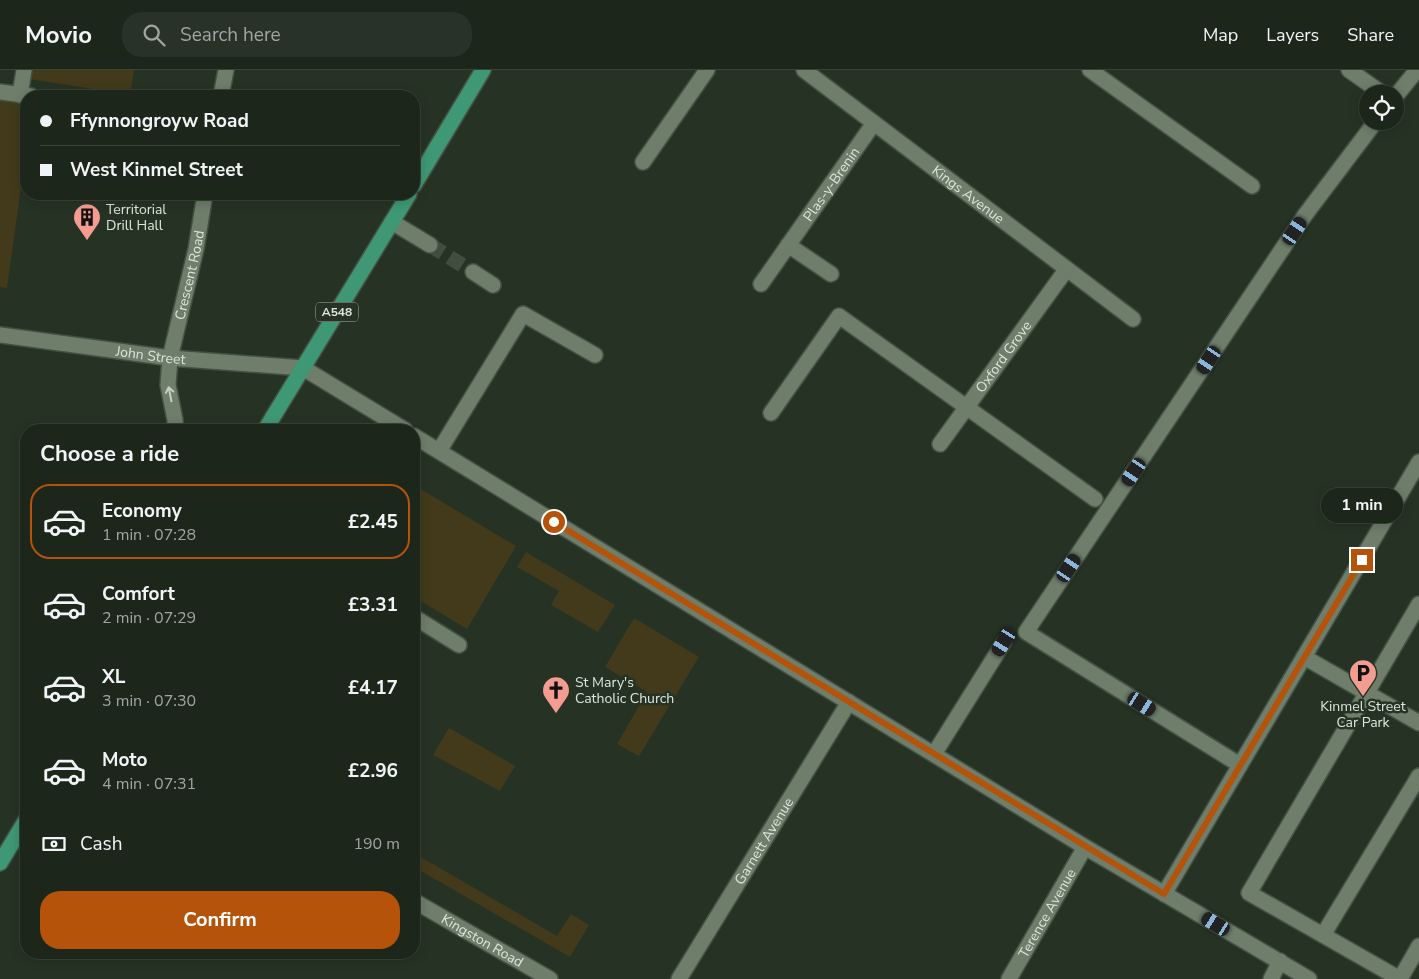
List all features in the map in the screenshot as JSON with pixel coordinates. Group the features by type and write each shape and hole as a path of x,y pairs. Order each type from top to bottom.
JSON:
{"main road":[{"path":"420,175 483,70"},
{"name":"A548","path":"269,424 405,200"},
{"path":"0,863 20,830"}],"street":[{"path":"24,70 26,90"},
{"path":"223,90 226,70"},
{"path":"643,162 708,70"},
{"name":"Kings Avenue","path":"804,70 1133,319"},
{"path":"1090,70 1252,186"},
{"path":"1350,70 1371,85"},
{"path":"1404,90 1417,70"},
{"path":"0,92 20,95"},
{"name":"Plas-y-Brenin","path":"761,284 874,123"},
{"path":"1240,765 1026,632 1306,215 1369,130"},
{"name":"Crescent Road","path":"175,424 168,385 170,358 196,249 204,200"},
{"path":"392,222 430,245"},
{"path":"788,245 830,274"},
{"name":"Oxford Grove","path":"940,444 1066,270"},
{"path":"473,272 493,285"},
{"path":"440,451 523,314 595,355"},
{"path":"770,413 839,316 1095,499"},
{"name":"John Street","path":"0,334 170,358 303,368"},
{"path":"303,368 395,424"},
{"path":"420,439 1085,847 1280,961 1302,977"},
{"path":"1164,894 1419,462"},
{"path":"1419,604 1249,893 1400,979 1419,946"},
{"path":"420,621 459,644"},
{"path":"934,754 1004,642"},
{"path":"1304,657 1419,723"},
{"name":"Garnett Avenue","path":"679,979 849,702"},
{"path":"1323,935 1419,776"},
{"name":"Terence Avenue","path":"1009,979 1085,847"},
{"name":"Kingston Road","path":"420,904 550,979"},
{"path":"1271,979 1280,961"}],"shaded area":[{"path":"32,70 134,70 131,90 99,90 30,79"},
{"path":"0,100 20,104 20,194 7,288 0,287"},
{"path":"420,489 516,546 467,629 420,601"},
{"path":"526,552 615,605 598,632 551,605 559,591 517,567"},
{"path":"634,618 699,657 639,756 617,744 647,692 605,667"},
{"path":"449,728 515,766 500,791 433,755"},
{"path":"420,856 557,936 571,914 589,925 570,957 420,870"}],"tunnel":[{"path":"430,245 473,272"}],"place":[{"name":"Territorial Drill Hall","path":"87,241"},
{"name":"Kinmel Street Car Park","path":"1363,697"},
{"name":"St Mary's Catholic Church","path":"556,714"}],"route":[{"path":"554,522 1164,894 1362,560"}]}
